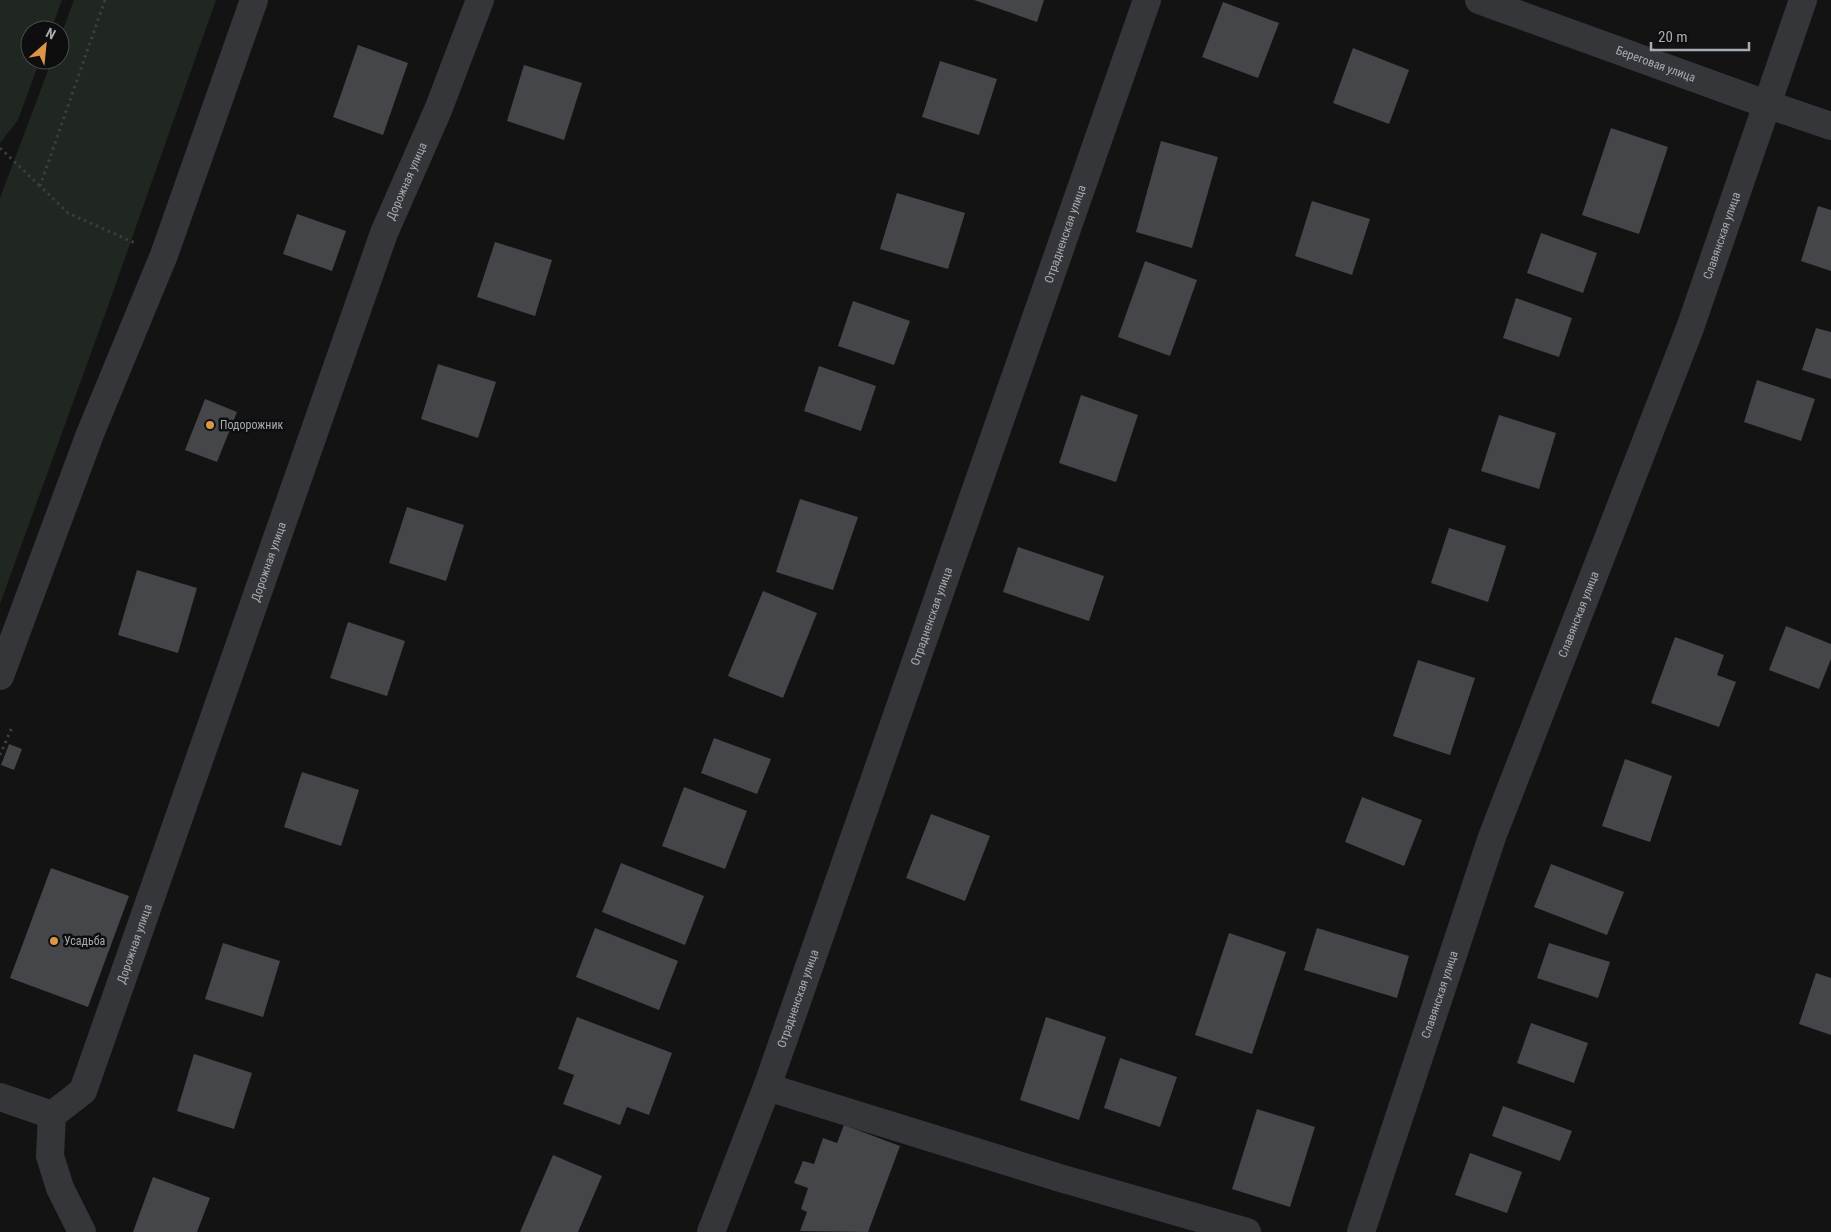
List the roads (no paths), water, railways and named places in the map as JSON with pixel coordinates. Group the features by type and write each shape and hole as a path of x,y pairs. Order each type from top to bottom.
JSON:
{"street":[{"path":"0,676 90,434 164,255 254,0"},
{"name":"Дорожная улица","path":"52,1115 83,1091 384,233 438,110 480,0"},
{"name":"Отрадненская улица","path":"711,1232 767,1087 1147,0"},
{"name":"Береговая улица","path":"1479,0 1831,126"},
{"name":"Славянская улица","path":"1361,1232 1492,837 1690,328 1803,0"},
{"path":"767,1087 1060,1178 1247,1232"},
{"path":"0,1097 52,1115 50,1156 60,1188 82,1232"}],"place":[{"name":"Подорожник","path":"210,425"},
{"name":"Усадьба","path":"54,941"}]}
